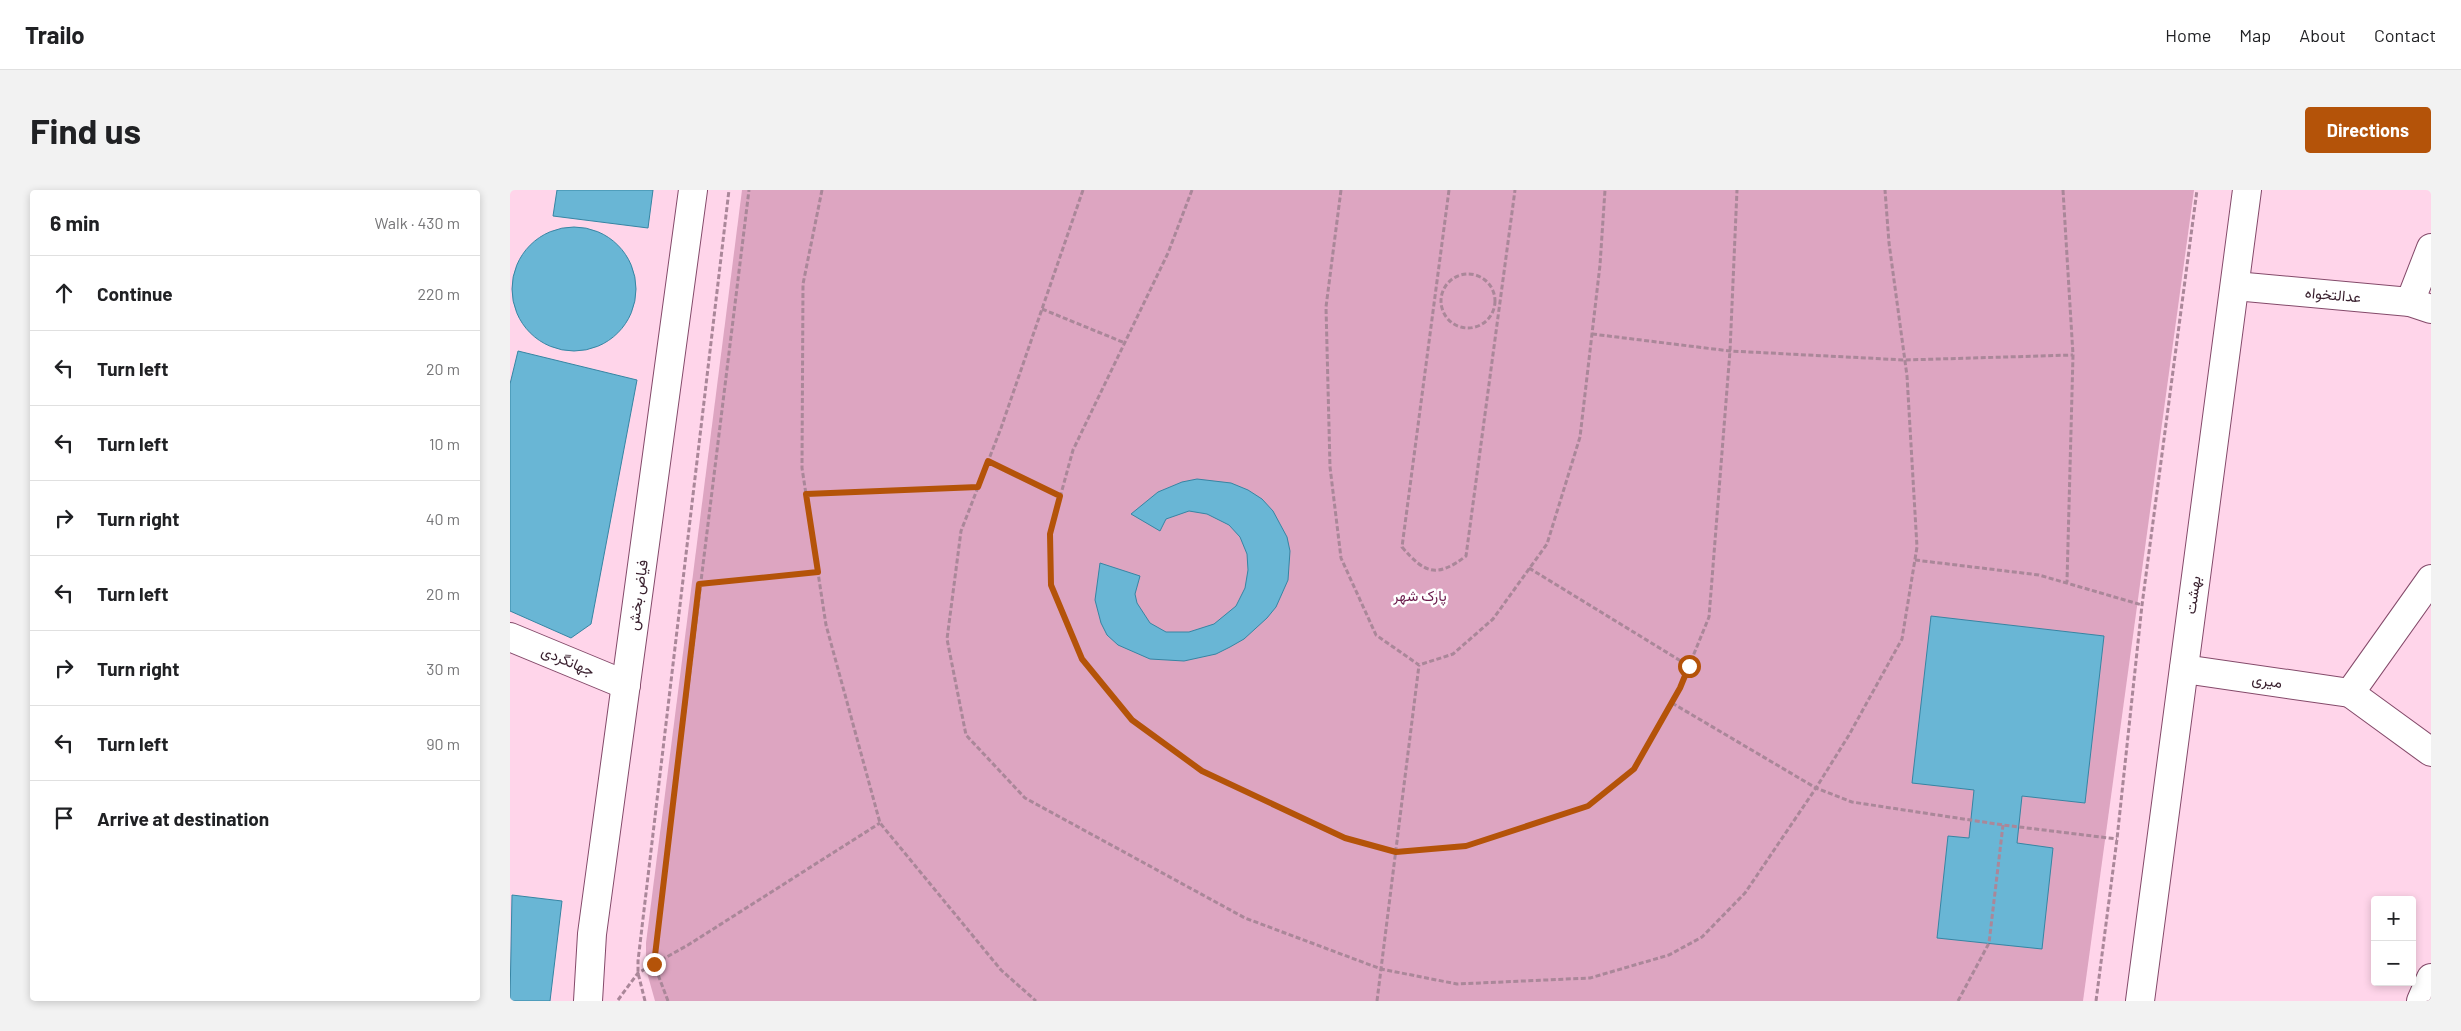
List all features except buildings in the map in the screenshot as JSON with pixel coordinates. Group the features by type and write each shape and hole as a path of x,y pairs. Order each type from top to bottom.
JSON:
{"street":[{"name":"فیاض بخش","path":"588,1001 592,934 693,190"},
{"name":"بهشت","path":"2140,1001 2247,190"},
{"path":"2421,305 2431,248"},
{"name":"عدالتخواه","path":"2235,286 2421,305"},
{"path":"2350,693 2431,579"},
{"name":"جهانگردی","path":"510,637 626,685"},
{"name":"میری","path":"2184,669 2350,693 2431,752"},
{"path":"2420,1001 2431,978"}],"path":[{"path":"645,1001 638,973 704,391 729,190"},
{"path":"668,1001 654,964 699,584 749,190"},
{"path":"822,190 803,284 802,468 826,625 880,823 1001,970 1036,1001"},
{"path":"1083,190 962,531 947,639 966,734 1025,798 1245,918 1381,970 1457,984 1590,978 1669,955 1702,937 1745,893 1816,788 1849,735 1902,639 1917,546 1905,360 1889,243 1885,190"},
{"path":"1192,190 1168,253 1073,450 1050,534 1051,585 1082,659 1132,720 1202,771 1345,838 1396,852 1466,846 1588,806 1634,769 1672,703 1709,617 1730,351 1737,190"},
{"path":"1340,190 1326,307 1330,467 1341,558 1376,635 1419,665"},
{"path":"1450,190 1402,547 1416,563 1434,572 1450,568 1466,556 1497,305 1514,190"},
{"path":"1419,665 1453,654 1493,618 1547,544 1580,437 1600,265 1604,190"},
{"path":"2063,190 2073,355 2067,582"},
{"path":"2096,1001 2117,839 2142,605 2197,190"},
{"path":"1473,275 1488,282 1494,293 1497,305 1491,316 1482,325 1470,328 1458,327 1447,319 1442,308 1442,296 1446,285 1455,277 1473,275"},
{"path":"1436,295 1442,296"},
{"path":"1042,309 1125,343"},
{"path":"1592,334 1730,351 1905,360 2073,355"},
{"path":"988,461 1060,496"},
{"path":"806,494 978,487"},
{"path":"1915,560 2039,575 2142,605"},
{"path":"1529,568 1689,666"},
{"path":"699,584 818,572"},
{"path":"1377,1001 1419,665"},
{"path":"1672,703 1816,788 1852,802 2003,826 2117,839"},
{"path":"617,1001 638,973 880,823"},
{"path":"1958,1001 1989,944 2003,826"}],"green space":[{"name":"پارک شهر","path":"742,190 2194,190 2083,1001 655,1001 646,969 646,943"}],"route":[{"path":"654,964 699,584 818,572 806,494 978,487 988,461 1060,496 1050,534 1051,585 1082,659 1132,720 1202,771 1345,838 1396,852 1466,846 1518,831 1588,806 1634,769 1680,688 1689,666"}]}
